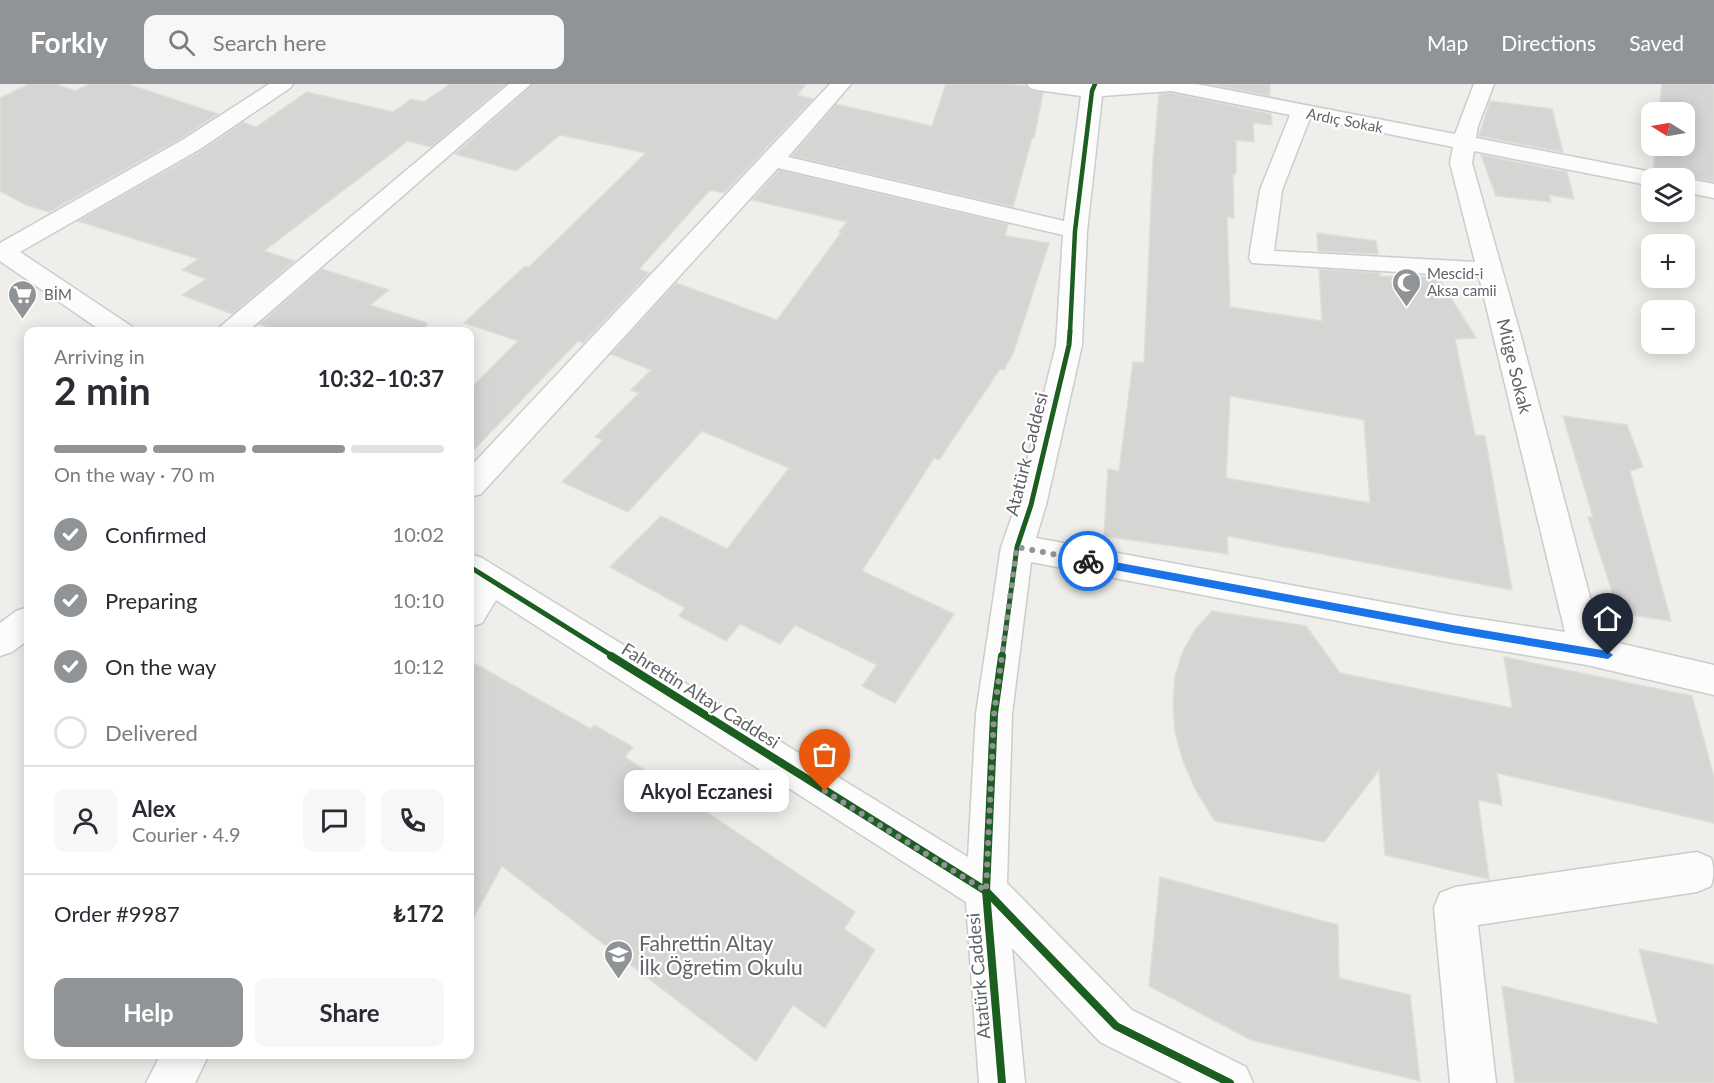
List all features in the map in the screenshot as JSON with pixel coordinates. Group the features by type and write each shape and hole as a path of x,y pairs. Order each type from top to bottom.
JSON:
{"street":[{"path":"114,327 1,252 192,144 283,84"},
{"path":"236,327 521,84"},
{"path":"474,482 774,160 841,84"},
{"name":"Ardıç Sokak","path":"1036,84 1094,87 1171,85 1641,177"},
{"name":"Müge Sokak","path":"1484,84 1467,126 1461,163 1587,650"},
{"name":"Atatürk Caddesi","path":"1002,1083 986,891 994,714 1017,547 1031,505 1068,345 1075,231 1094,87"},
{"path":"1302,112 1271,190 1261,258 1490,270"},
{"path":"774,160 1075,231"},
{"path":"1695,187 1714,191"},
{"path":"1017,547 1453,629 1587,650 1714,680"},
{"path":"474,597 480,574"},
{"name":"Fahrettin Altay Caddesi","path":"480,574 986,891 1116,1026 1230,1083"},
{"path":"1473,1083 1455,908 1697,872"},
{"path":"169,1083 184,1059"}],"building":[{"path":"29,84 55,84 76,91 89,84 128,84 218,114 183,137 49,212 26,205 0,191 0,98"},
{"path":"450,84 506,84 431,147 408,141 264,251 295,261 232,314 182,295 206,279 182,270 198,259 78,221 201,151 243,122 256,127 307,92 393,112 411,99 424,102"},
{"path":"533,84 806,84 797,95 813,99 724,193 710,190 639,269 649,273 583,343 578,341 474,450 474,385 518,341 464,323 525,266 529,267 646,153 560,135 516,171 455,154"},
{"path":"946,84 1005,84 1026,86 1029,90 1043,93 1034,138 1032,138 1013,207 792,156 836,104 932,126"},
{"path":"1209,84 1270,84 1270,96"},
{"path":"1662,84 1714,84 1714,182 1695,178 1695,168 1653,168 1655,156 1695,156 1695,102 1660,102"},
{"path":"1171,93 1271,114 1272,125 1253,123 1254,142 1236,140 1236,174 1233,174 1234,218 1227,217 1230,307 1322,321 1319,269 1380,273 1380,276 1438,277 1476,338 1455,339 1475,435 1485,436 1512,590 1227,536 1228,554 1104,536 1108,469 1119,471 1133,362 1144,363 1153,161 1159,94","holes":["1230,396 1364,420 1370,503 1226,478"]},
{"path":"1490,101 1552,109 1563,152 1479,136"},
{"path":"1481,155 1567,172 1574,199 1549,195 1551,202 1496,196"},
{"path":"779,170 1008,224 1005,236 1049,243 1014,351 1004,370 1000,369 939,460 934,458 862,571 954,614 895,703 862,686 877,665 795,625 780,644 740,624 726,641 679,616 685,608 610,567 661,516 727,549 789,468 702,431 628,512 562,482 603,440 595,437 639,393 631,390 651,370 611,354 676,283 777,320 841,233 839,232 847,222 752,200"},
{"path":"1317,233 1376,241 1378,254 1318,251"},
{"path":"322,269 389,290 370,305 427,323 426,327 268,327 260,324"},
{"path":"1563,416 1627,425 1643,467 1630,471 1671,621 1619,613 1588,517 1593,517"},
{"path":"1212,611 1306,626 1340,673 1512,708 1504,657 1692,696 1714,777 1714,823 1497,773 1502,805 1478,800 1489,879 1385,855 1379,770 1324,842 1215,821 1196,791 1183,761 1175,732 1173,704 1175,676 1183,651 1195,630"},
{"path":"474,663 591,729 594,725 633,747 625,757 855,912 844,929 875,950 825,1028 793,1005 756,1061 502,866 474,917"},
{"path":"1160,877 1338,925 1339,978 1410,995 1420,1081 1251,1040 1149,986"},
{"path":"1639,949 1714,965 1714,1083 1515,1083 1502,986 1658,1024"}],"cycle path":[{"path":"1002,1083 986,891 994,714 1017,547 1031,505 1069,345 1075,231 1092,91 1095,84"},
{"path":"474,570 986,891 1116,1026 1230,1083"}],"way so far":[{"path":"825,791 986,891 994,714 1017,547 1088,561"}],"place":[{"name":"Mescid-i Aksa camii","path":"1406,308"},
{"name":"BİM","path":"23,320"},
{"name":"Akyol Eczanesi","path":"825,791"},
{"name":"Fahrettin Altay İlk Öğretim Okulu","path":"618,980"}],"route":[{"path":"1088,561 1453,629 1608,655"}]}
